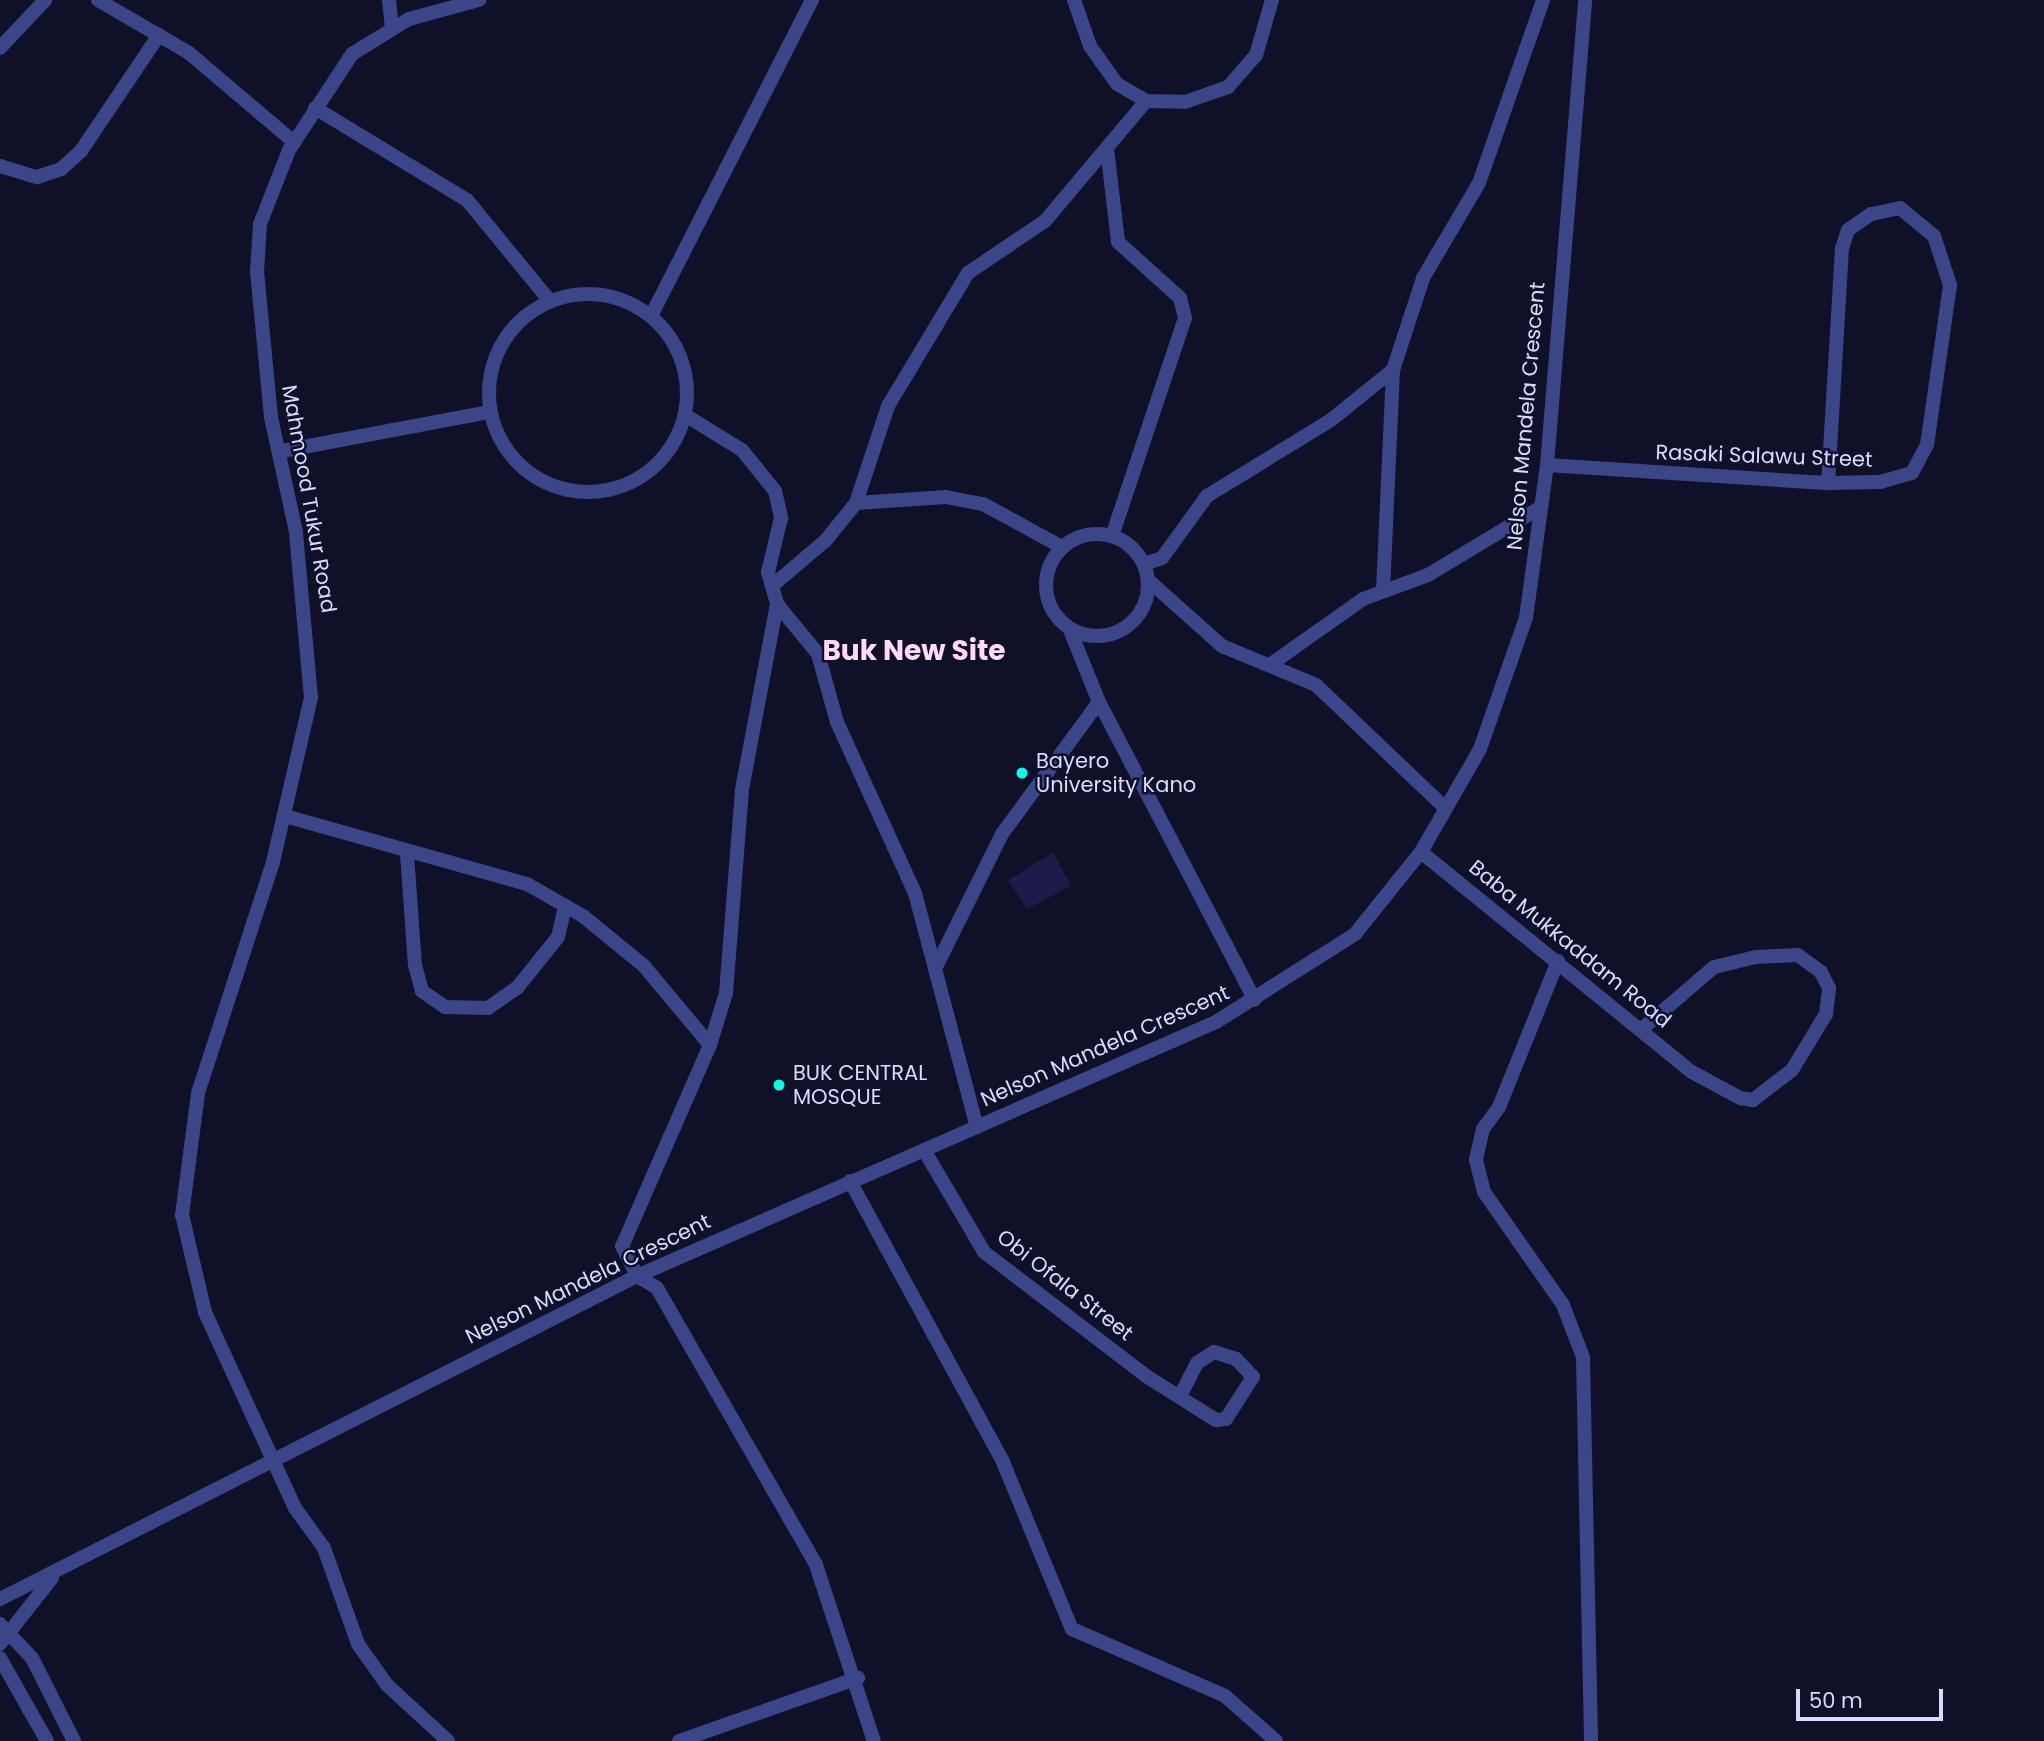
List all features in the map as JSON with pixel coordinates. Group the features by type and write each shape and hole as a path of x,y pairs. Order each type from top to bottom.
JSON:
{"street":[{"path":"0,48 45,0"},
{"path":"98,0 159,35 295,142"},
{"path":"389,0 392,27"},
{"name":"Mahmood Tukur Road","path":"448,1741 387,1685 358,1644 324,1548 295,1508 205,1312 182,1215 198,1093 285,816 311,698 309,626 282,450 271,417 257,272 272,183 315,108 352,54 392,27 478,0"},
{"path":"651,316 812,0"},
{"path":"1074,0 1090,46 1117,84 1146,101 1185,102 1228,87 1256,55 1272,0"},
{"path":"1383,591 1393,370 1423,278 1479,183 1543,0"},
{"name":"Nelson Mandela Crescent","path":"0,1599 55,1575 274,1459 636,1276 977,1127 1255,1000 1355,934 1421,852 1480,748 1506,680 1525,618 1547,465 1585,0"},
{"path":"0,166 37,177 61,169 81,150 159,35"},
{"path":"772,586 826,540 856,503 888,406 968,273 1045,221 1146,101"},
{"path":"315,108 467,200 550,301"},
{"path":"1107,148 1118,242 1180,298 1185,318 1111,536"},
{"name":"Rasaki Salawu Street","path":"1547,465 1828,483 1897,478 1922,460 1950,285 1934,236 1918,217 1890,210 1871,214 1849,230 1838,269 1828,483"},
{"path":"611,295 651,316 680,354 685,415 653,468 596,493 536,479 512,459 488,412 491,371 503,341 550,301 611,295"},
{"path":"1144,564 1162,558 1207,496 1312,433 1393,370"},
{"path":"282,450 488,412"},
{"path":"685,415 742,450 775,491 781,518 770,557 772,586 777,604 818,654 837,722 915,893 977,1127"},
{"path":"856,503 946,497 984,504 1062,547"},
{"path":"1271,664 1383,591 1428,575 1541,507"},
{"path":"1070,630 1101,637 1131,624 1141,611 1148,580 1144,564 1111,536 1091,534 1062,547 1052,559 1045,591 1049,606 1070,630 1100,702 1255,1000"},
{"path":"1148,580 1222,646 1271,664 1316,685 1445,808"},
{"path":"777,604 742,790 726,993 710,1045 631,1214 622,1245 636,1276 657,1288 816,1565 858,1678 874,1741"},
{"path":"935,969 1002,834 1100,702"},
{"path":"285,816 407,854 527,884 565,906 644,966 710,1045"},
{"name":"Baba Mukkaddam Road","path":"1421,852 1643,1028 1692,1072 1740,1098 1769,1091 1812,1044 1826,1014 1829,988 1821,972 1798,955 1714,967 1643,1028"},
{"path":"407,854 415,965 422,991 445,1007 488,1007 517,988 558,937 565,906"},
{"path":"1559,961 1499,1107 1483,1129 1476,1160 1484,1192 1563,1305 1583,1357 1591,1741"},
{"name":"Obi Ofala Street","path":"924,1150 984,1252 1180,1396"},
{"path":"850,1181 1003,1462 1072,1629 1224,1696 1276,1741"},
{"path":"1214,1352 1236,1359 1253,1377 1226,1419 1205,1417 1180,1396 1197,1363 1214,1352"},
{"path":"0,1644 4,1627 55,1575"},
{"path":"4,1627 32,1658 74,1741"},
{"path":"0,1658 47,1741"},
{"path":"679,1741 858,1678"}],"building":[{"path":"1053,853 1071,886 1027,909 1008,880"}],"place":[{"name":"Bayero University Kano","path":"1022,773"},
{"name":"BUK CENTRAL MOSQUE","path":"779,1085"}],"district":[{"name":"Buk New Site","path":"914,651"}]}
